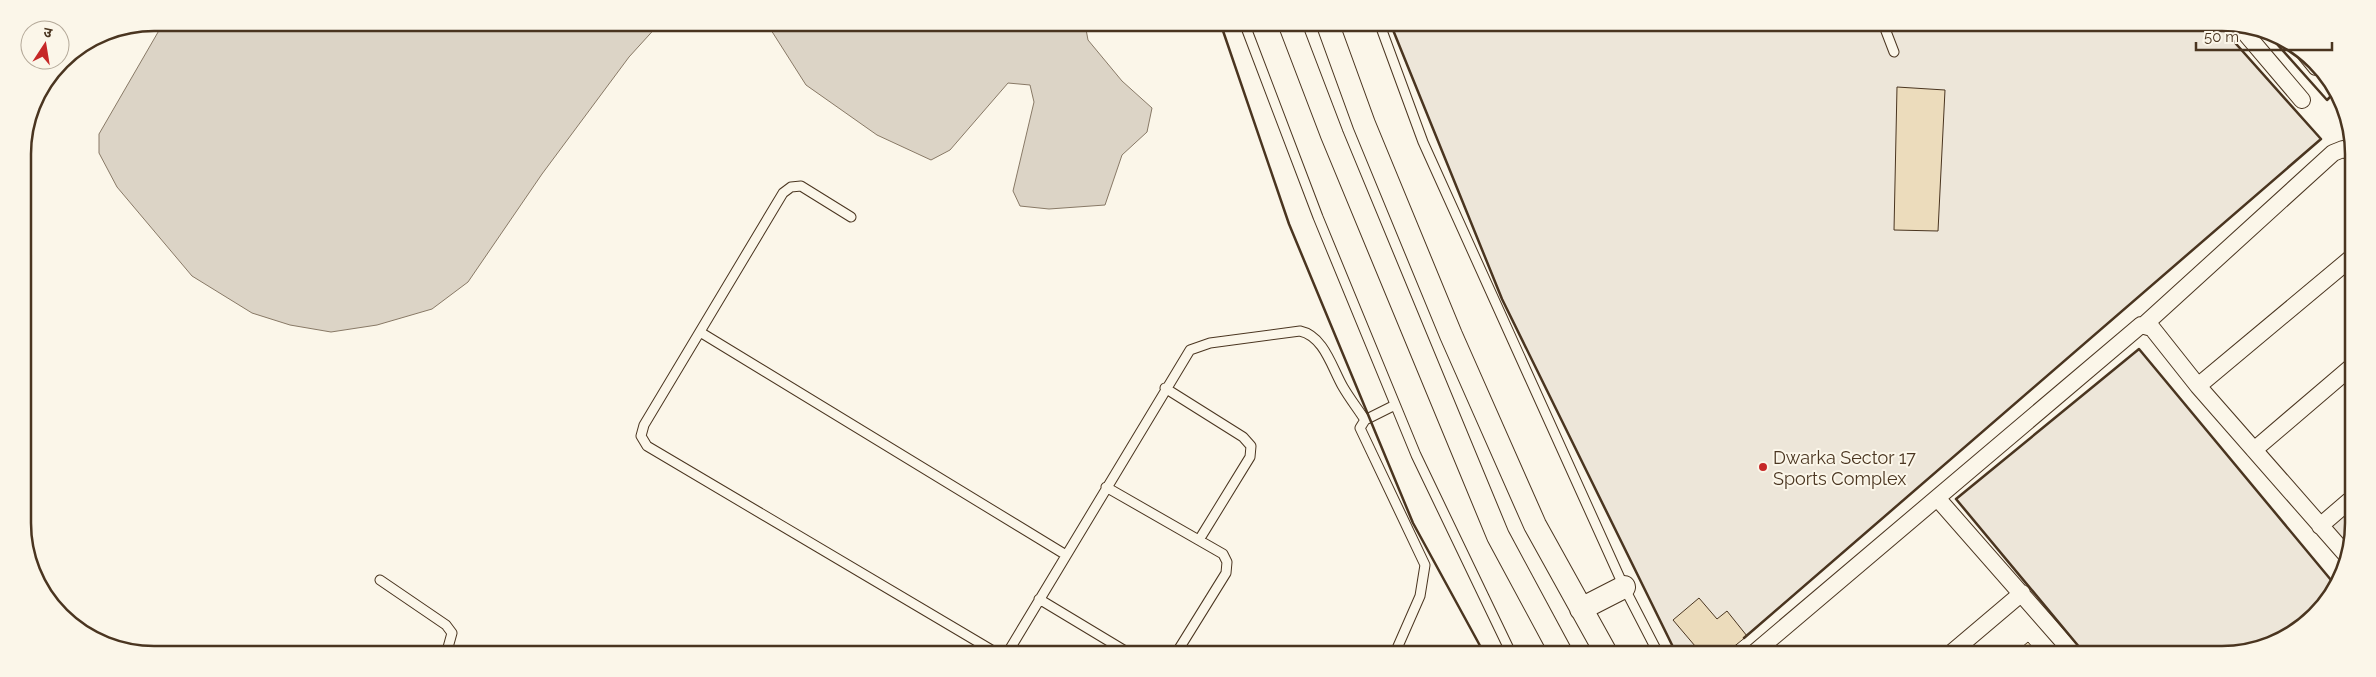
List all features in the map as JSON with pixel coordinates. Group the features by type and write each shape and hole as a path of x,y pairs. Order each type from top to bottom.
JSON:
{"main road":[{"path":"1292,31 1332,135 1498,536 1557,645"},
{"path":"1330,31 1364,124 1455,344 1535,526 1602,645"},
{"path":"1581,609 1624,587"}],"street":[{"path":"2245,33 2302,100"},
{"path":"2144,325 2333,153 2344,150"},
{"path":"2198,386 2345,263"},
{"path":"1763,645 1938,499 2137,326 2144,325 2152,328 2198,386 2342,551"},
{"path":"2254,450 2345,372"},
{"path":"1938,499 2066,645"},
{"path":"2320,526 2345,504"},
{"path":"1960,645 2022,593"}],"lane":[{"path":"1247,31 1318,217 1416,455 1507,645"},
{"path":"1382,31 1423,142 1624,587 1654,645"},
{"path":"1886,31 1894,52"},
{"path":"851,217 801,186 791,187 783,193 644,425 641,436 647,446 984,646"},
{"path":"1012,646 1165,388 1190,350 1198,347 1300,331 1307,333 1325,352 1344,388 1365,420"},
{"path":"700,332 1066,555"},
{"path":"1165,388 1244,437 1251,446 1250,457 1199,540"},
{"path":"1395,404 1365,420 1360,431 1425,566 1420,596 1398,645"},
{"path":"1106,487 1223,554 1227,562 1226,573 1181,646"},
{"path":"380,580 446,625 452,635 449,646"},
{"path":"1039,599 1117,646"}],"shaded area":[{"name":"Dwarka Sector 17 Sports Complex","path":"1394,31 2225,31 2321,139 1735,645 1672,645 1502,299"},
{"path":"158,32 652,32 629,57 542,174 468,282 432,309 377,325 331,332 290,325 252,313 192,276 117,187 99,153 99,134"},
{"path":"772,32 1086,32 1088,40 1122,81 1152,108 1147,132 1122,155 1105,205 1049,209 1020,206 1013,191 1034,102 1030,85 1008,83 950,150 931,160 877,135 806,85"},
{"path":"2139,349 2330,579 2319,598 2297,620 2276,633 2246,643 2230,645 2078,645 1956,499"},
{"path":"2345,511 2343,543 2328,526"}],"building":[{"path":"1897,87 1945,90 1938,231 1894,230"},
{"path":"1699,598 1717,619 1727,611 1747,636 1736,645 1694,645 1673,620"}],"wall":[{"path":"1223,31 1289,224 1413,523 1480,645"},
{"path":"1394,31 1502,299 1672,645"},
{"path":"1744,638 2321,139 2225,31"},
{"path":"2279,46 2327,100 2330,97"},
{"path":"2078,645 1956,499 2139,349 2330,579"}],"place":[{"name":"Dwarka Sector 17 Sports Complex","path":"1763,467"}]}
